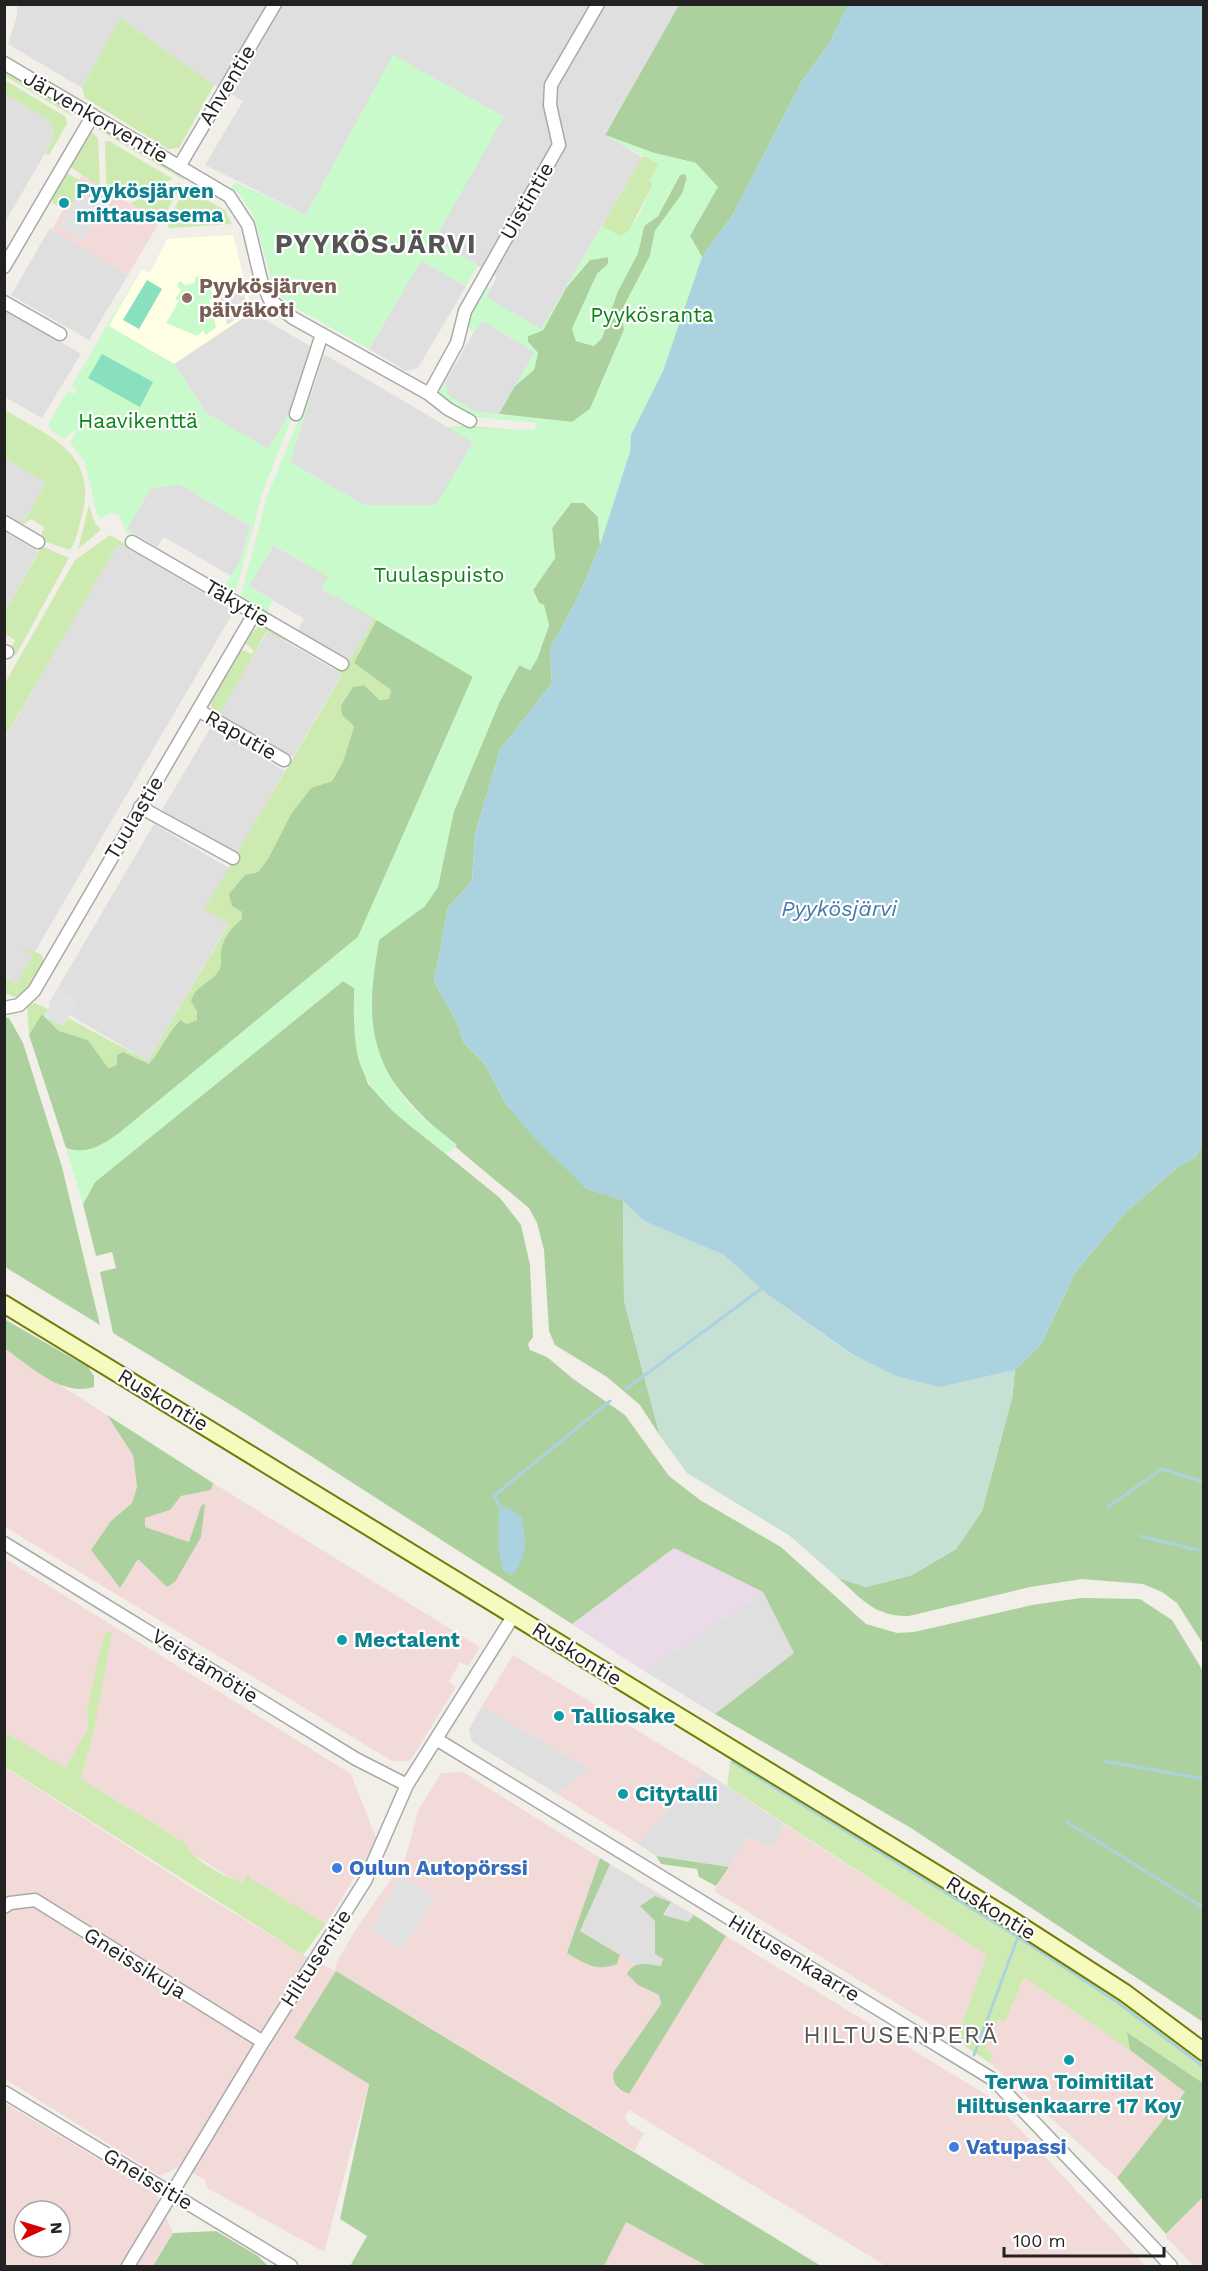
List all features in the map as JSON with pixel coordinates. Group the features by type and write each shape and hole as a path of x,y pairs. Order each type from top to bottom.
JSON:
{"main road":[{"name":"Ruskontie","path":"4,1304 1025,1928 1125,1993 1203,2052"}],"street":[{"name":"Ahventie","path":"180,165 275,4"},
{"name":"Uistintie","path":"429,394 457,343 465,311 559,145 550,105 551,85 598,4"},
{"name":"Järvenkorventie","path":"4,63 229,196 248,225 261,280 270,300 293,318 429,394 470,421"},
{"path":"4,267 93,115"},
{"path":"4,302 60,334"},
{"path":"296,414 321,334"},
{"path":"4,522 38,542"},
{"name":"Täkytie","path":"132,542 342,664"},
{"name":"Tuulastie","path":"4,1008 13,1008 30,996 254,614"},
{"name":"Raputie","path":"198,710 284,760"},
{"path":"140,807 233,858"},
{"name":"Veistämötie","path":"4,1543 356,1759 407,1785"},
{"name":"Hiltusentie","path":"128,2266 263,2042 365,1881 407,1785 514,1615"},
{"name":"Hiltusenkaarre","path":"436,1738 994,2080 1171,2266"},
{"name":"Gneissikuja","path":"4,1907 10,1903 34,1900 263,2042"},
{"name":"Gneissitie","path":"4,2092 291,2266"}],"shaded area":[{"path":"17,5 679,5 605,134 642,157 541,330 486,297 497,277 434,239 503,116 393,56 306,215 205,165 243,101 214,85 120,18 82,88 8,44 17,16"},
{"path":"5,94 50,121 54,138 5,222"},
{"path":"82,175 160,221 128,275 52,230"},
{"path":"82,187 105,201 83,241 59,228"},
{"path":"50,228 128,275 89,340 11,295"},
{"name":"Pyykösjärven päiväkoti","path":"233,235 252,312 174,364 108,326 142,269 150,273 167,239"},
{"path":"421,260 466,286 418,368 406,371 369,349"},
{"path":"243,288 248,311 227,325 220,295"},
{"path":"5,309 81,354 42,418 5,397"},
{"path":"252,312 310,346 287,418 268,449 206,413 174,364"},
{"path":"481,320 535,352 499,414 476,412 448,396 445,382"},
{"path":"324,354 473,442 436,505 364,505 290,462"},
{"path":"5,458 47,483 22,524 5,514"},
{"path":"179,484 250,526 240,561 231,576 164,537 157,547 127,529 150,489"},
{"path":"5,532 39,552 5,611"},
{"path":"118,543 234,611 16,984 5,977 5,738"},
{"path":"273,545 328,577 322,589 375,619 350,661 298,630 304,619 249,586"},
{"path":"268,631 342,674 293,757 219,713"},
{"path":"211,727 285,771 237,854 162,810"},
{"path":"154,824 229,868 205,909 229,923 148,1061 49,1003"},
{"path":"59,989 78,1000 63,1026 44,1016"},
{"path":"623,1200 644,1221 724,1255 767,1294 849,1353 940,1387 1015,1370 1012,1398 982,1511 956,1549 912,1575 866,1587 838,1578 790,1536 687,1473 660,1436 624,1301"},
{"path":"4,1349 107,1415 133,1455 137,1487 132,1503 111,1521 120,1587 138,1559 167,1587 201,1537 201,1506 189,1542 144,1527 145,1518 170,1510 181,1496 211,1490 213,1483 480,1647 468,1666 460,1662 449,1682 456,1687 410,1761 392,1761 5,1527"},
{"path":"674,1548 763,1592 644,1671 572,1624"},
{"path":"4,1558 351,1774 377,1840 326,1924 250,1878 248,1874 243,1882 234,1880 188,1851 184,1842 81,1779 95,1726 87,1710 88,1729 65,1769 5,1732"},
{"path":"763,1592 794,1653 715,1714 644,1671"},
{"path":"513,1655 704,1771 637,1843 557,1794 589,1769 482,1706"},
{"path":"482,1706 589,1769 557,1794 472,1742 469,1729"},
{"path":"4,1767 191,1887 303,1955 335,1971 336,1963 358,1926 405,1859 419,1809 441,1773 463,1772 600,1858 567,1953 608,1967 617,1964 620,1955 636,1965 630,1969 638,1985 659,1995 661,2004 613,2073 617,2089 629,2093 726,1936 990,2097 1146,2266 886,2266 629,2110 625,2117 629,2124 644,2133 634,2151 336,1971 369,2083 324,2252 207,2188 205,2180 180,2166 160,2176 5,2079"},
{"path":"704,1771 784,1824 773,1847 747,1837 729,1867 656,1856 637,1843"},
{"path":"784,1824 987,1955 956,2040 714,1891 747,1837 773,1847"},
{"path":"610,1864 694,1915 688,1923 663,1915 669,1907 640,1906 655,1921 655,1954 663,1959 661,1967 636,1965 580,1931"},
{"path":"401,1876 435,1897 403,1949 369,1929"},
{"path":"1024,1977 1110,2035 1185,2092 1117,2178 990,2063 993,2056 986,2048 998,2019 1006,2020"},
{"path":"5,2103 156,2194 173,2233 153,2266 5,2266"},
{"path":"1203,2197 1203,2266 1194,2266 1165,2236"},
{"path":"626,2222 707,2266 604,2266"}],"green space":[{"path":"679,5 848,5 830,42 801,83 732,216 702,257 690,236 696,163 654,153 605,135"},
{"path":"120,18 214,85 179,148 168,149 85,98 82,88"},
{"path":"393,55 504,117 435,239 478,265 466,286 421,261 369,349 287,303 274,289 254,217 241,196 231,188 235,182 306,215"},
{"path":"5,70 74,111 71,115 5,76"},
{"path":"5,80 66,117 67,124 49,155 45,154 54,138 50,121 5,94"},
{"path":"97,129 106,130 187,176 184,180"},
{"path":"92,132 98,138 100,186 70,167"},
{"name":"Pyykösranta","path":"605,135 654,153 696,163 718,187 690,236 702,257 663,371 631,435 630,452 600,545 598,517 584,503 571,503 552,528 555,558 533,590 537,602 544,605 549,625 537,659 530,670 519,665 499,703 454,811 438,887 425,906 379,940 372,1003 376,1041 382,1060 410,1105 457,1145 446,1154 392,1110 370,1083 357,1052 354,1028 354,988 343,981 95,1182 83,1204 66,1148 87,1150 118,1134 358,937 473,677 322,588 328,577 274,545 249,586 273,601 267,612 240,598 267,497 309,393 312,393 290,462 364,505 436,505 473,442 448,427 535,430 536,423 474,417 441,399 439,387 450,365 454,367 445,382 448,395 476,412 572,422 590,409 624,330 622,310 650,256 655,231 682,194 687,178 685,174 679,175 658,216 644,226 638,253 617,293 602,337 594,346 576,340 572,329 597,274 608,264 608,257 589,260 566,288 543,330 528,336 528,342 538,353 534,370 515,386 535,352 482,321 475,332 469,328 469,322 476,301 485,286 490,289 486,297 541,329 602,226 621,237 632,226 647,198 653,184 649,181 659,164"},
{"path":"105,141 109,141 173,179 124,200 109,191 106,181"},
{"path":"646,156 659,164 649,181 653,184 628,232 621,237 602,226 642,157"},
{"path":"67,173 107,195 105,201 82,188 70,208 61,209 53,203 52,198"},
{"path":"685,173 687,178 682,194 655,231 650,256 622,310 624,330 590,409 572,422 499,414 515,386 534,369 538,353 528,342 528,336 543,330 566,288 590,260 608,257 608,264 597,274 572,329 576,341 594,346 602,338 617,293 638,253 644,226 658,216 680,175"},
{"path":"179,183 182,185 161,221 130,203"},
{"path":"186,188 225,210 232,224 169,228 167,221"},
{"name":"Haavikenttä","path":"141,269 109,326 174,364 206,413 268,449 287,418 300,377 303,380 291,420 263,491 233,595 224,588 240,561 250,526 179,484 150,489 127,529 133,533 130,536 119,515 111,513 101,518 97,515 85,463 70,442 76,432 74,430 64,439 49,429 49,423 68,391 75,394 77,391 72,385"},
{"path":"202,276 209,281 213,299 209,300 216,327 206,335 203,331 197,336 166,323 179,301 175,299 181,290 177,286 180,281 185,285 195,283 195,277"},
{"path":"147,280 162,289 139,329 123,320"},
{"path":"102,354 153,382 140,407 88,378"},
{"path":"5,410 55,440 78,463 84,478 85,497 77,536 70,550 40,540 44,527 31,519 22,525 46,483 5,458"},
{"name":"Tuulaspuisto","path":"468,426 566,434 579,439 593,449 590,462 566,483 544,514 485,649 373,597 365,606 373,610 377,619 354,663 391,690 389,699 381,700 364,685 353,687 341,704 342,715 354,725 343,762 332,781 311,788 291,814 268,859 258,872 245,875 230,894 232,906 243,912 242,919 223,942 219,970 193,996 191,1001 197,1012 197,1020 187,1024 179,1020 149,1064 123,1052 117,1055 117,1065 107,1068 88,1040 59,1031 46,1017 63,1026 68,1018 148,1061 229,924 204,909 342,675 335,670 344,661 336,656 336,653 350,660 374,620 322,588 328,577 302,562 300,548 303,501 317,478 364,505 436,505 455,472 492,473 507,465 532,468 558,482 563,480 566,470 557,444 549,442 543,448 517,447 494,439 473,442 448,427"},
{"path":"571,503 584,503 598,517 600,545 580,593 550,649 552,683 500,750 475,834 472,881 448,908 434,981 456,1021 464,1043 485,1064 506,1104 587,1189 623,1200 624,1301 660,1436 640,1405 607,1377 555,1345 549,1331 544,1250 537,1223 529,1208 442,1134 400,1090 385,1069 376,1048 371,1021 373,980 379,939 425,906 454,811 499,703 519,665 530,670 537,659 549,625 533,590 555,558 552,528"},
{"path":"89,505 95,523 101,530 78,549"},
{"path":"110,535 142,554 118,544 5,737 5,683 75,560"},
{"path":"39,545 69,558 16,655 9,651 15,640 5,634 5,611 39,553"},
{"path":"377,619 485,649 358,937 118,1134 87,1150 66,1148 29,1035 42,1014 59,1031 88,1040 108,1068 117,1065 117,1055 123,1052 149,1064 180,1020 187,1024 197,1020 197,1012 191,1001 193,996 219,970 223,942 242,919 242,912 232,906 229,894 245,875 258,872 268,859 291,814 311,788 332,781 343,762 354,726 342,715 341,705 353,687 364,685 380,700 389,699 391,690 354,663"},
{"path":"258,626 264,626 286,639 285,641 267,631 219,716 212,712 211,700 240,649 251,654 254,651 244,642"},
{"path":"26,948 42,955 44,962 27,990 17,998 5,993 4,977 16,984 33,955 23,949"},
{"path":"343,981 354,988 357,1053 368,1084 394,1112 500,1198 521,1225 530,1265 533,1337 528,1344 530,1350 547,1357 572,1378 625,1415 669,1476 700,1500 781,1547 866,1624 897,1633 914,1632 1032,1605 1081,1598 1140,1599 1172,1620 1203,1671 1203,2022 911,1828 715,1714 794,1653 763,1592 674,1548 572,1624 244,1413 113,1333 100,1272 116,1268 112,1252 96,1256 83,1204 95,1182"},
{"path":"35,1003 48,1009 29,1035 27,1007"},
{"path":"5,1017 9,1018 23,1043 62,1167 100,1325 5,1267"},
{"path":"1203,1145 1203,1644 1177,1603 1162,1592 1143,1584 1082,1579 1030,1587 909,1616 897,1616 878,1610 862,1600 838,1578 866,1587 912,1575 956,1549 982,1511 1012,1398 1015,1370 1041,1344 1076,1271 1125,1213 1180,1165 1196,1157"},
{"path":"4,1319 88,1367 94,1376 94,1387 70,1388 58,1384 5,1349"},
{"path":"107,1415 213,1483 211,1490 181,1496 170,1510 145,1518 145,1527 189,1542 201,1506 205,1504 201,1537 175,1582 167,1587 138,1559 120,1588 91,1550 111,1521 132,1503 137,1487 133,1455"},
{"path":"112,1632 95,1726 81,1779 184,1842 194,1855 219,1873 243,1882 248,1873 250,1878 326,1924 303,1955 5,1767 5,1732 65,1768 88,1729 87,1710 104,1634"},
{"path":"731,1757 1020,1933 1120,1998 1203,2061 1203,2083 1128,2032 1130,2050 1024,1977 1006,2020 998,2020 986,2048 993,2056 990,2063 956,2040 987,1955 727,1786"},
{"path":"656,1856 729,1867 716,1886 699,1877 697,1869 661,1864"},
{"path":"600,1858 610,1864 580,1931 620,1955 617,1964 597,1967 567,1953"},
{"path":"655,1896 671,1902 663,1915 688,1922 694,1915 726,1936 629,2094 617,2086 613,2073 661,2004 659,1995 638,1985 627,1974 633,1966 637,1965 661,1966 663,1959 655,1954 655,1921 640,1906"},
{"path":"336,1971 821,2266 707,2266 626,2222 604,2266 350,2266 367,2236 340,2219 369,2084 294,2038"},
{"path":"1127,2032 1203,2083 1203,2197 1166,2234 1117,2178 1185,2092 1130,2050"},
{"path":"216,2231 258,2256 268,2266 153,2266 173,2233"}],"water":[{"name":"Pyykösjärvi","path":"848,4 1203,5 1203,1145 1196,1157 1180,1165 1125,1213 1076,1271 1041,1344 1015,1370 940,1387 896,1376 850,1353 767,1294 724,1255 644,1221 622,1200 587,1189 537,1141 506,1104 485,1064 464,1043 456,1021 434,981 448,908 472,881 475,834 500,750 552,683 550,649 580,593 600,545 630,452 631,435 663,371 702,257 732,216 801,83 830,42"},
{"path":"500,1507 509,1508 522,1518 523,1555 512,1576 503,1570 500,1555 498,1531"}],"waterway":[{"path":"626,1389 761,1289"},
{"path":"500,1507 494,1496 610,1401"},
{"path":"1108,1507 1162,1469 1204,1482"},
{"path":"1141,1536 1198,1550"},
{"path":"1104,1761 1204,1779"},
{"path":"733,1762 1018,1937 1117,2002 1204,2067"},
{"path":"1067,1822 1204,1908"},
{"path":"974,2055 1018,1937"}],"place":[{"name":"Pyykösjärven mittausasema","path":"64,203"},
{"name":"Pyykösjärven päiväkoti","path":"187,298"},
{"name":"Mectalent","path":"342,1640"},
{"name":"Talliosake","path":"559,1716"},
{"name":"Citytalli","path":"623,1794"},
{"name":"Oulun Autopörssi","path":"337,1868"},
{"name":"Terwa Toimitilat Hiltusenkaarre 17 Koy","path":"1069,2060"},
{"name":"Vatupassi","path":"954,2147"}],"district":[{"name":"PYYKÖSJÄRVI","path":"376,244"},
{"name":"HILTUSENPERÄ","path":"901,2035"}]}
